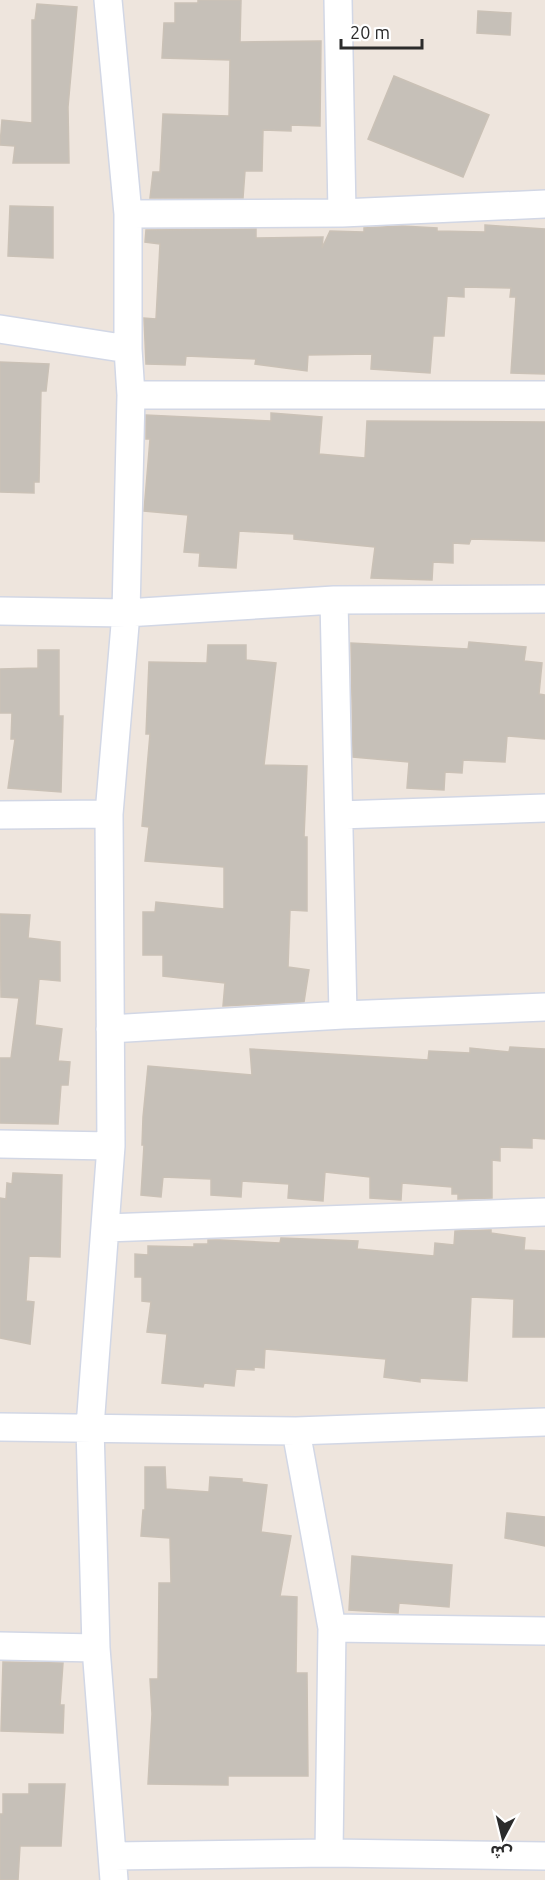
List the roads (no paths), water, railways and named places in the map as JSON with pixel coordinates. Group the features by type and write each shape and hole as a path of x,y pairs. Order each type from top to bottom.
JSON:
{"street":[{"path":"108,0 128,214 128,349 131,395 126,612 109,814 111,1146 90,1427 96,1648 114,1868 329,1853 545,1856"},
{"path":"338,0 342,213"},
{"path":"128,214 342,213 545,204"},
{"path":"0,329 128,349"},
{"path":"131,395 545,395"},
{"path":"0,611 126,612 334,600 545,599"},
{"path":"334,600 343,1015"},
{"path":"339,815 545,808"},
{"path":"0,815 109,814"},
{"path":"110,1029 343,1015 545,1007"},
{"path":"0,1144 111,1146"},
{"path":"106,1228 545,1212"},
{"path":"0,1427 296,1431 545,1422"},
{"path":"296,1431 332,1628 329,1853"},
{"path":"332,1628 545,1631"},
{"path":"0,1646 96,1648"}]}
